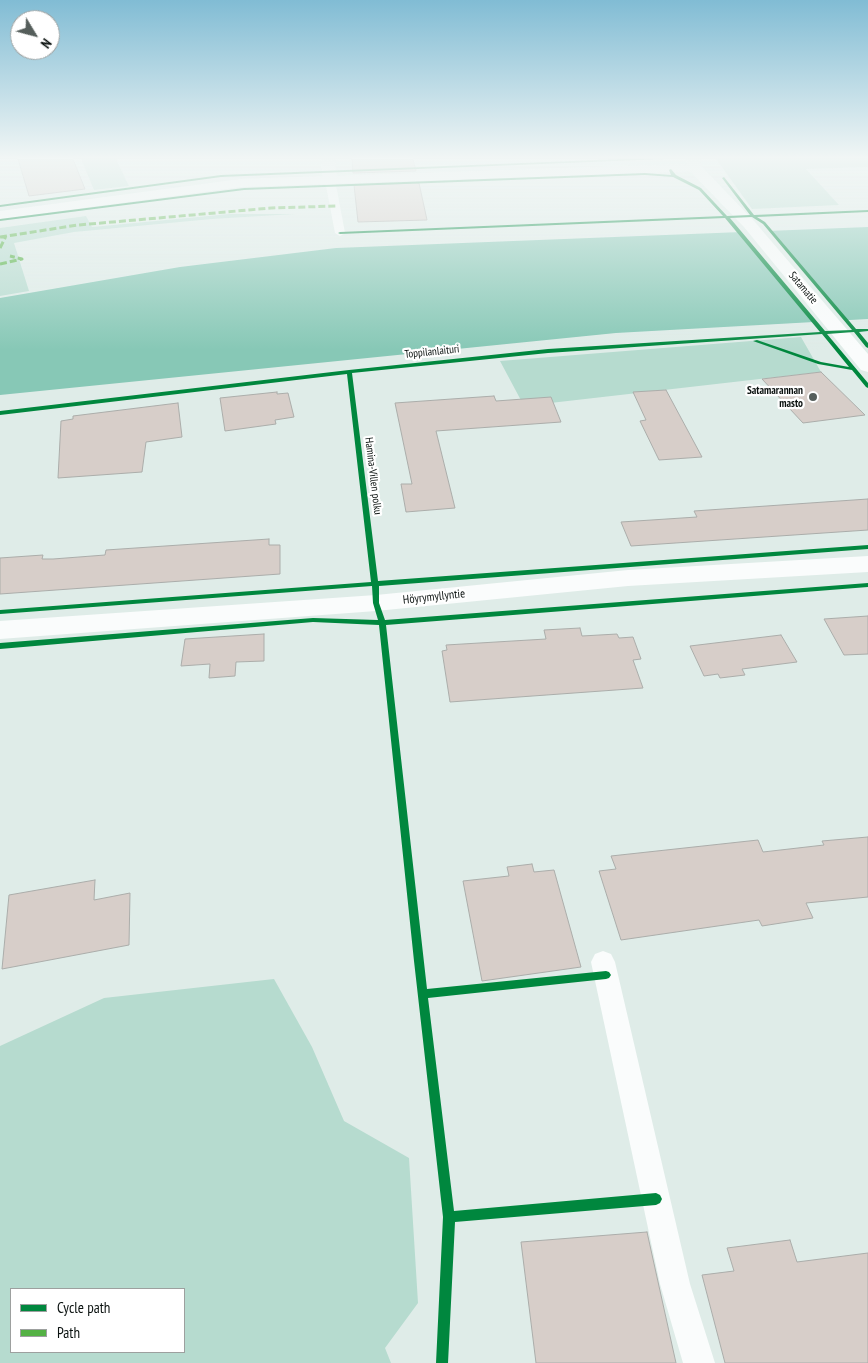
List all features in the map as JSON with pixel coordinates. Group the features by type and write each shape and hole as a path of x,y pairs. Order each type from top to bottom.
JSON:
{"street":[{"name":"Satamatie","path":"748,223 867,365"},
{"name":"Höyrymyllyntie","path":"0,630 376,603 638,577 868,564"}],"lane":[{"path":"338,223 340,233"},
{"path":"603,962 675,1284 699,1363"}],"shaded area":[{"path":"39,223 90,223 92,227 138,223 174,223 74,232 14,243 29,291 0,296 0,228"},
{"path":"868,227 868,319 616,333 0,395 0,298 180,267 336,248"},
{"path":"801,337 821,372 524,406 500,361"},
{"path":"274,979 312,1047 344,1121 409,1158 418,1303 385,1348 391,1363 0,1363 0,1046 104,998"}],"pier":[{"path":"768,228 848,322 816,324 738,229"}],"building":[{"name":"Satamarannan masto","path":"821,372 865,415 803,423 762,379"},
{"path":"666,390 702,457 659,460 640,421 646,420 633,392"},
{"path":"277,392 277,394 288,393 294,417 275,420 276,424 225,431 220,398"},
{"path":"494,396 496,401 551,397 561,422 436,431 455,508 406,512 401,484 412,484 395,403"},
{"path":"178,403 182,437 146,442 142,472 58,478 61,421 73,419 73,416"},
{"path":"868,499 868,530 631,546 621,522 697,517 694,511"},
{"path":"269,539 269,545 280,545 280,574 0,594 0,558 43,555 42,559 53,559 105,555 106,550"},
{"path":"868,616 868,654 844,655 824,619"},
{"path":"580,628 582,636 617,634 619,638 633,637 641,659 633,660 643,688 450,702 442,651 447,650 446,645 546,639 544,630"},
{"path":"264,634 264,661 236,662 235,676 209,678 210,664 181,666 185,639"},
{"path":"781,635 797,662 742,669 745,675 720,678 718,674 704,676 690,646"},
{"path":"868,837 868,897 806,903 813,918 762,926 759,920 621,940 599,871 616,869 611,856 758,840 763,852 824,845 822,841"},
{"path":"532,864 534,872 554,870 581,967 482,981 463,881 509,876 507,867"},
{"path":"95,880 94,900 130,893 129,945 2,969 9,895"},
{"path":"647,1232 676,1363 536,1363 521,1242"},
{"path":"790,1240 797,1262 868,1253 868,1363 725,1363 702,1275 734,1271 727,1248"}],"marked path":[{"path":"0,237 105,223"},
{"path":"0,248 6,236"},
{"path":"0,264 22,259 10,256"}],"cycle path":[{"path":"340,233 589,223"},
{"path":"732,223 868,386"},
{"path":"763,223 868,346"},
{"name":"Toppilanlaituri","path":"0,413 349,372 548,351 868,330"},
{"path":"755,341 820,363 854,369"},
{"name":"Hamina-Villen polku","path":"349,372 376,603 382,623 449,1217 442,1363"},
{"path":"0,612 868,547"},
{"path":"0,646 313,620 382,623 868,585"},
{"path":"423,994 606,975"},
{"path":"449,1217 656,1199"}],"place":[{"name":"Satamarannan masto","path":"813,397"}]}
